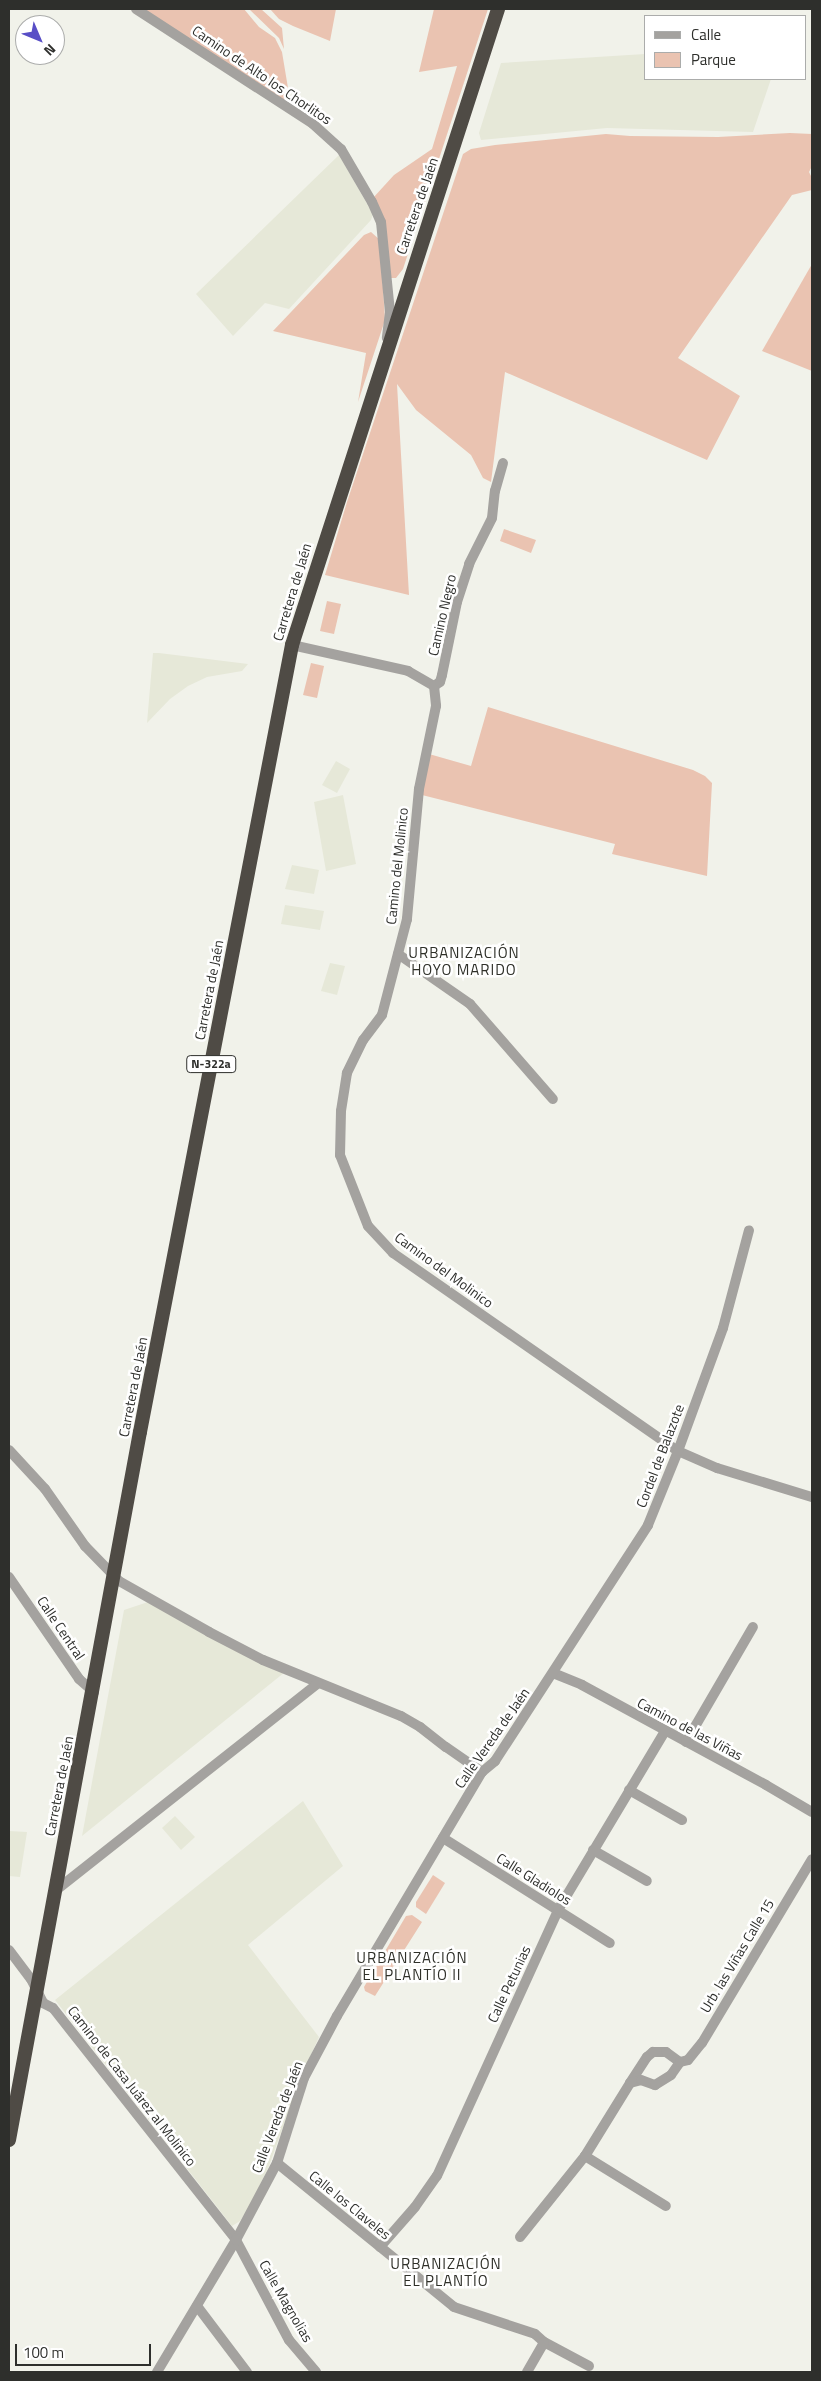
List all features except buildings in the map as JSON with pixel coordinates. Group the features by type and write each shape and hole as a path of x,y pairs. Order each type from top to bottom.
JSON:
{"highway":[{"name":"Carretera de Jaén","path":"9,2140 24,2057 40,1997 55,1891 292,645 385,352 498,9"}],"street":[{"name":"Camino de Alto los Chorlitos","path":"136,9 313,124 341,149 372,202 381,222 390,312 385,352"},
{"name":"Camino Negro","path":"434,686 440,682 457,602 469,564 492,518 495,491 503,463"},
{"path":"292,645 408,671 434,686"},
{"name":"Camino del Molinico","path":"434,686 436,706 419,789 408,919 382,1015 363,1040 347,1073 341,1111 340,1156 368,1226 393,1253 678,1451 718,1468 812,1497"},
{"path":"398,954 470,1004 553,1099"},
{"name":"Cordel de Balazote","path":"553,1673 648,1525 678,1451 723,1328 749,1230"},
{"path":"9,1450 45,1489 85,1546 114,1576 209,1632 263,1660 401,1716 420,1726 482,1772"},
{"name":"Calle Central","path":"9,1577 78,1679 94,1692"},
{"path":"686,1742 753,1626"},
{"name":"Camino de las Viñas","path":"553,1673 582,1685 812,1812"},
{"name":"Calle Vereda de Jaén","path":"157,2372 236,2240 277,2163 304,2078 337,2016 482,1772 495,1761 553,1673"},
{"path":"55,1891 318,1683"},
{"name":"Calle Petunias","path":"380,2247 415,2207 437,2176 558,1910 665,1731"},
{"path":"629,1790 682,1820"},
{"name":"Calle Gladiolos","path":"443,1838 610,1943"},
{"path":"594,1850 647,1881"},
{"name":"Urb. las Viñas Calle 15","path":"630,2083 641,2080 655,2085 671,2075 680,2062 688,2060 702,2042 812,1858"},
{"name":"Camino de Casa Juárez al Molinico","path":"9,1950 31,1979 40,1997 53,2008 236,2240"},
{"path":"520,2237 585,2156 647,2057 654,2052 666,2052 680,2062"},
{"path":"585,2156 666,2206"},
{"name":"Calle los Claveles","path":"277,2163 454,2307 535,2334 544,2342 589,2366"},
{"name":"Calle Magnolias","path":"236,2240 289,2340 316,2372"},
{"path":"197,2306 247,2372"},
{"path":"527,2372 544,2342"}],"shaded area":[{"path":"644,54 644,80 771,80 753,132 607,128 481,140 479,133 501,63"},
{"path":"339,155 373,214 371,220 289,309 265,303 233,336 196,294"},
{"path":"153,653 248,664 242,671 207,677 188,686 170,699 147,723"},
{"path":"336,761 350,769 337,793 322,785"},
{"path":"343,795 356,864 326,871 314,802"},
{"path":"292,865 319,870 314,894 285,889"},
{"path":"285,905 324,911 320,930 281,924"},
{"path":"330,963 345,966 337,995 321,991"},
{"path":"148,1602 285,1672 82,1836 124,1610"},
{"path":"303,1801 343,1866 248,1945 319,2037 301,2077 269,2166 248,2209 240,2221 232,2226 55,2000"},
{"path":"175,1816 195,1837 181,1850 162,1828"},
{"path":"9,1831 27,1832 20,1877 9,1876"}],"green space":[{"path":"148,9 244,9 259,27 275,38 282,52 289,94 283,101 145,12"},
{"path":"249,9 261,9 282,28 284,49 279,38"},
{"path":"270,9 336,9 330,41 279,19"},
{"path":"434,9 488,9 403,269 396,278 390,278 373,198 394,175 432,149 457,66 419,72"},
{"path":"790,133 812,134 812,166 809,172 812,178 812,190 792,195 678,358 740,396 707,460 505,372 491,482 483,478 471,455 416,410 397,384 409,595 325,575 347,502 463,154 471,149 495,145 606,134 718,137"},
{"path":"371,232 380,240 385,320 358,402 366,353 273,331 364,235"},
{"path":"812,264 812,371 762,351"},
{"path":"504,529 536,540 531,553 500,541"},
{"path":"327,601 341,604 334,634 320,631"},
{"path":"311,663 324,666 317,698 303,695"},
{"path":"488,707 693,770 705,776 712,783 707,876 612,854 615,844 422,795 429,754 471,766"},
{"path":"433,1875 445,1883 426,1914 416,1907 416,1902"},
{"path":"412,1915 422,1922 375,1996 365,1991 364,1987 379,1961 386,1966 391,1958 384,1953 406,1916"}],"district":[{"name":"URBANIZACIÓN HOYO MARIDO","path":"464,960"},
{"name":"URBANIZACIÓN EL PLANTÍO II","path":"412,1966"},
{"name":"URBANIZACIÓN EL PLANTÍO","path":"446,2272"}]}
